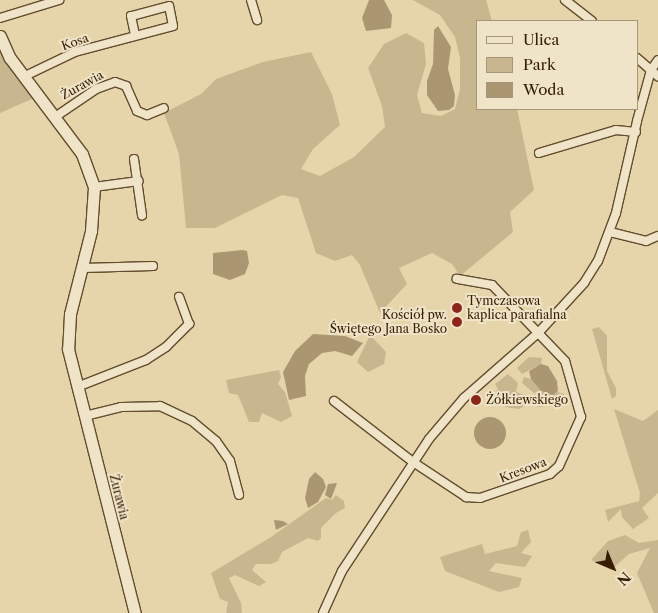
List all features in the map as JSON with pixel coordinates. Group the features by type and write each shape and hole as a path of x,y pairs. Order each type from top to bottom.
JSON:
{"street":[{"path":"0,18 59,0"},
{"path":"251,0 257,20"},
{"path":"565,0 591,20"},
{"name":"Kosa","path":"25,76 75,52 173,26 170,6 131,16 135,35"},
{"name":"Żurawia","path":"0,36 10,58 82,154 94,187 94,208 68,331 68,349 135,613"},
{"path":"638,59 658,76"},
{"path":"323,613 342,571 429,439 464,398 539,332 584,283 610,232 652,70 658,60"},
{"name":"Żurawia","path":"55,116 96,89 115,82 126,86 137,111 147,115 164,108"},
{"path":"539,153 616,130 636,132"},
{"path":"134,159 139,181 142,215"},
{"path":"94,187 139,181"},
{"path":"610,232 646,241 658,236"},
{"path":"82,268 153,266"},
{"name":"Kresowa","path":"334,401 414,462 466,497 480,498 550,474 559,466 581,416 565,361 492,285 457,278"},
{"path":"77,387 146,360 166,347 189,324 180,297"},
{"path":"85,416 121,407 160,406 192,421 216,442 230,461 239,496"}],"green space":[{"path":"413,0 486,0 492,20 476,20 476,110 517,110 534,190 510,212 513,232 460,276 452,264 432,253 399,268 407,284 380,313 360,265 352,255 335,261 316,253 298,198 282,195 215,228 186,228 179,154 164,113 201,94 216,79 263,62 311,52 332,94 340,125 313,149 301,169 320,176 354,157 385,127 382,106 368,68 384,44 406,33 424,43 426,64 417,95 422,113 441,116 455,109 460,89 460,58 455,37 440,15"},
{"path":"0,50 7,64 34,98 0,113"},
{"path":"599,327 607,336 607,371 616,388 616,396 612,399 592,329"},
{"path":"370,335 386,352 384,364 368,372 357,362"},
{"path":"529,357 542,358 541,364 522,374 517,368"},
{"path":"279,370 281,377 278,384 285,392 292,416 281,422 262,413 259,422 249,422 238,395 229,393 226,380"},
{"path":"508,374 518,383 516,392 524,395 526,405 519,409 505,407 505,399 498,399 495,392 498,389 495,384"},
{"path":"524,377 531,379 541,391 553,395 557,392 564,394 560,405 537,407 535,394 522,383"},
{"path":"614,409 643,421 658,410 658,493 642,508 649,518 633,529 622,517 621,509 608,522 605,510 639,501 640,493"},
{"path":"336,495 344,501 345,508 336,513 321,528 321,538 318,541 308,538 282,552 278,561 271,564 256,564 252,570 266,582 259,586 235,575 229,578 241,603 242,613 226,613 228,602 220,599 211,573 271,537 326,498 332,500"},
{"path":"528,530 531,542 521,553 532,556 525,567 496,563 489,571 522,578 519,587 499,592 445,571 440,557 482,544 485,554 517,546 521,532"},
{"path":"625,535 639,543 658,540 658,613 654,613 637,573 650,548 629,554 611,570 591,560 608,541"}],"water":[{"path":"369,0 384,0 392,15 391,28 366,31 362,18"},
{"path":"438,26 451,47 448,69 455,95 454,106 449,110 438,111 427,95 427,81 433,64 434,30"},
{"path":"247,251 249,263 245,274 230,280 213,274 213,253"},
{"path":"313,334 345,336 363,343 352,356 335,351 322,353 309,364 305,376 306,396 289,400 283,372 295,351"},
{"path":"541,364 548,366 557,381 558,391 553,395 541,391 531,379 529,371"},
{"path":"490,417 496,418 501,422 505,427 505,439 501,444 496,448 490,449 484,448 479,444 475,439 474,433 475,427 479,422 484,418"},
{"path":"315,472 323,479 326,487 318,502 308,508 305,498 309,479"},
{"path":"337,483 331,499 325,495 328,484"},
{"path":"274,520 283,521 288,524 276,530"}],"place":[{"name":"Tymczasowa kaplica parafialna","path":"457,308"},
{"name":"Kościół pw. Świętego Jana Bosko","path":"457,322"},
{"name":"Żółkiewskiego","path":"476,400"}]}
